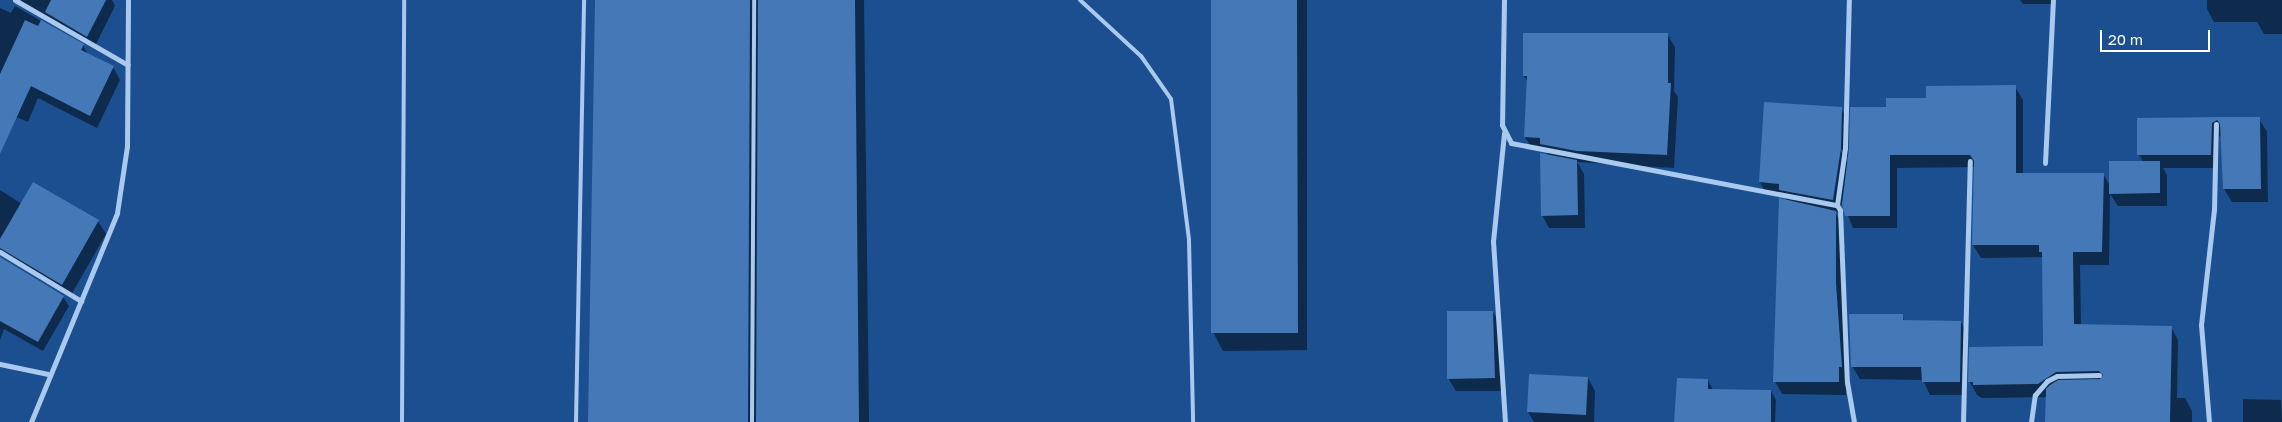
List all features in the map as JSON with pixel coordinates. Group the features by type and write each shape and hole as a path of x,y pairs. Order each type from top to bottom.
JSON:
{"street":[{"path":"15,0 128,65"},
{"path":"31,422 48,374 117,213 123,184 128,65 128,0"},
{"path":"1504,0 1504,132 1494,241 1505,422"},
{"path":"1849,0 1846,148 1837,205 1840,210 1846,364 1854,422"},
{"path":"2045,163 2053,0"},
{"path":"2209,422 2201,325 2214,210 2216,124"},
{"path":"1504,132 1511,143 1837,205"},
{"path":"1963,422 1970,161"},
{"path":"0,252 80,301"},
{"path":"0,364 48,374"},
{"path":"2031,422 2036,394 2047,381 2057,376 2099,375"}],"lane":[{"path":"402,422 404,0"},
{"path":"576,422 584,0"},
{"path":"752,422 754,0"},
{"path":"1080,0 1141,56 1171,100 1189,240 1193,422"}],"building":[{"path":"51,0 106,0 87,37 45,12"},
{"path":"595,0 750,0 748,422 588,422"},
{"path":"758,0 855,0 859,422 756,422"},
{"path":"1211,0 1297,0 1298,333 1211,333"},
{"path":"25,20 38,26 41,20 84,44 81,50 114,66 90,116 31,86 0,154 0,74"},
{"path":"1523,33 1668,33 1668,83 1671,83 1667,155 1577,151 1540,144 1540,138 1524,137 1527,76 1523,76"},
{"path":"2016,85 2016,173 2104,173 2102,252 2073,252 2074,324 2172,326 2170,422 2045,422 2046,389 2050,385 2058,380 2100,379 2103,375 2099,371 2056,372 2038,384 1973,385 1973,382 1968,382 1969,347 2043,346 2042,252 2039,252 2039,245 1972,245 1974,161 1970,155 1890,155 1890,216 1845,216 1842,204 1849,148 1850,107 1886,107 1886,98 1926,98 1926,86"},
{"path":"1764,102 1842,107 1841,148 1833,200 1779,190 1779,184 1759,182"},
{"path":"2260,117 2261,189 2223,189 2220,124 2217,120 2212,123 2211,155 2137,155 2137,118"},
{"path":"1540,153 1577,160 1578,215 1541,216"},
{"path":"2109,161 2160,161 2160,193 2109,194"},
{"path":"33,182 99,220 62,285 0,248 0,239"},
{"path":"1779,198 1836,211 1836,283 1842,367 1839,367 1839,382 1773,382"},
{"path":"0,257 64,296 38,342 0,321"},
{"path":"1447,311 1493,311 1495,378 1447,379"},
{"path":"1849,314 1903,314 1903,320 1961,321 1960,382 1922,382 1921,367 1851,367"},
{"path":"1529,374 1588,377 1586,415 1527,412"},
{"path":"1677,378 1708,379 1708,389 1771,390 1771,422 1674,422"}]}
